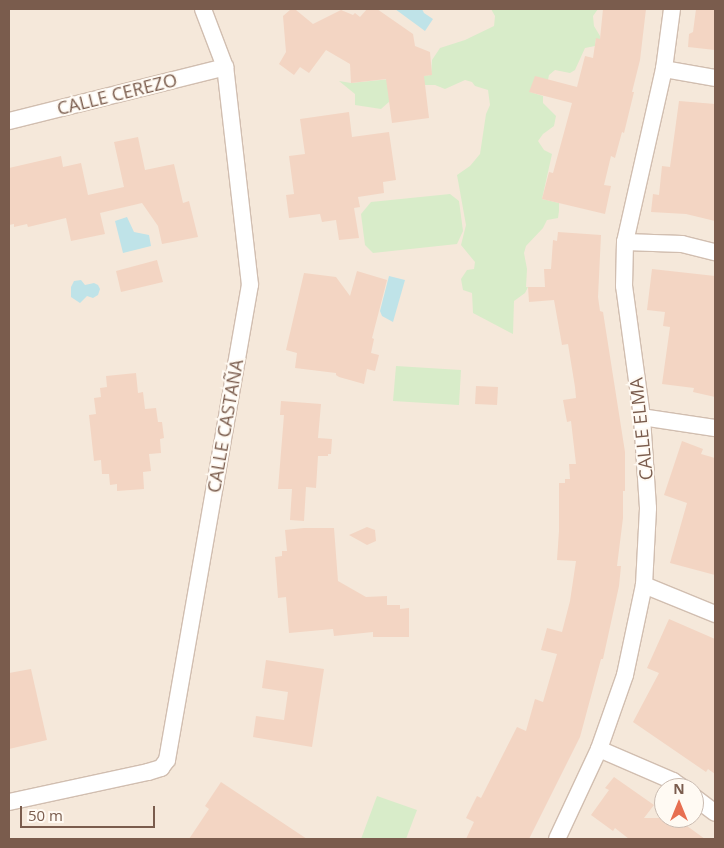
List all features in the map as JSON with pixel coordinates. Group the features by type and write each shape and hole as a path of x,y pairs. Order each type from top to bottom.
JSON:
{"street":[{"name":"CALLE CASTAÑA","path":"9,802 148,772 161,768 167,760 250,285 225,67 203,9"},
{"name":"CALLE ELMA","path":"557,839 600,749 625,675 644,585 648,508 642,417 624,286 625,242 664,70 672,9"},
{"name":"CALLE CEREZO","path":"9,121 225,67"},
{"path":"664,70 715,78"},
{"path":"625,242 682,244 715,252"},
{"path":"642,417 715,428"},
{"path":"644,585 715,614"},
{"path":"600,749 668,778"},
{"path":"704,804 715,812"}],"shaded area":[{"path":"9,9 715,9 715,839 9,839"}],"green space":[{"path":"491,9 598,9 593,16 594,26 600,36 600,39 596,39 595,46 585,48 575,70 570,73 555,70 549,75 548,80 530,92 543,96 543,103 556,116 554,126 543,134 538,141 544,150 552,154 542,199 559,203 559,211 558,218 547,220 543,228 526,246 524,253 527,269 526,287 528,287 525,293 514,301 513,334 473,313 472,293 463,290 461,279 467,270 474,269 475,262 461,245 466,225 457,175 470,166 480,154 486,114 490,105 488,90 475,86 472,82 465,80 445,89 435,85 408,85 381,109 355,105 355,94 339,81 351,83 431,75 432,60 440,48 465,40 494,26 495,16"},
{"path":"450,194 459,201 463,231 457,244 373,253 365,245 361,214 371,202"},
{"path":"396,366 461,370 459,405 393,401"},
{"path":"377,796 417,810 406,839 361,839"}],"water":[{"path":"395,9 422,9 424,13 433,19 425,31"},
{"path":"127,217 134,232 149,235 151,246 123,253 115,221"},
{"path":"389,276 405,280 393,322 382,316 380,311"},
{"path":"81,280 85,285 94,283 100,289 98,295 93,298 87,296 80,303 71,297 71,287 74,281"}],"building":[{"path":"367,9 377,9 413,34 415,46 430,52 432,75 424,76 429,118 392,123 386,79 351,83 350,64 326,50 309,73 300,67 294,75 279,64 286,52 283,16 290,10 296,10 313,24 341,10 353,15 355,13 360,17"},
{"path":"603,9 646,9 640,60 632,92 634,92 624,133 622,132 615,158 611,156 604,185 611,186 605,214 542,199 549,172 553,173 572,103 529,92 535,76 577,87 585,56 593,58 596,38 600,39"},
{"path":"696,9 715,9 715,50 688,47 689,34 693,32"},
{"path":"679,101 715,104 715,221 686,214 651,212 653,194 659,195 662,166 670,167"},
{"path":"349,112 352,137 389,132 396,180 383,182 384,193 358,197 360,207 354,208 359,238 339,240 336,220 322,222 320,214 289,218 286,195 294,194 289,156 305,154 300,119"},
{"path":"138,137 145,170 174,164 183,203 189,201 198,237 162,244 158,226 142,203 100,213 105,234 71,241 66,218 28,227 27,224 14,227 14,224 9,225 9,168 61,156 63,167 81,163 88,195 124,187 114,142"},
{"path":"558,232 601,235 598,297 600,311 603,312 625,452 625,491 623,491 623,518 617,566 621,566 619,586 603,659 601,659 580,737 529,839 466,839 474,822 466,818 477,796 481,798 517,727 526,731 535,699 543,702 557,654 541,650 547,628 562,632 570,601 576,561 557,560 559,483 565,483 565,479 570,479 569,464 576,464 571,421 567,422 563,400 576,398 575,387 568,344 562,345 554,300 529,302 528,287 545,287 544,269 551,269 553,240 557,241"},
{"path":"157,260 163,282 121,292 116,271"},
{"path":"652,269 715,276 715,397 693,392 694,388 662,384 670,327 663,326 665,312 647,310"},
{"path":"357,271 387,280 372,338 374,339 371,353 379,355 375,371 367,369 364,384 339,377 336,373 295,368 297,353 286,350 304,273 336,277 350,296"},
{"path":"136,373 138,393 143,392 145,409 156,408 158,422 162,422 164,438 160,439 161,453 149,454 151,471 143,472 144,489 117,491 117,484 110,485 109,474 102,474 101,460 94,461 89,415 96,414 94,398 101,397 100,388 107,387 106,376"},
{"path":"476,386 498,387 497,405 475,404"},
{"path":"281,401 321,404 318,438 332,439 331,454 328,454 328,456 318,456 316,488 306,487 304,521 290,520 292,489 278,489 284,415 280,415"},
{"path":"682,441 703,449 701,454 715,458 715,575 670,563 687,503 664,495"},
{"path":"367,527 375,530 376,541 367,545 349,535"},
{"path":"334,528 338,581 366,597 387,596 387,605 400,605 400,609 409,608 409,637 373,637 373,632 334,636 333,629 289,633 286,597 278,598 275,557 282,556 282,551 287,551 285,530"},
{"path":"669,619 715,639 715,774 708,769 706,772 633,722 659,673 647,668"},
{"path":"266,660 324,669 312,747 253,737 256,716 284,720 288,692 262,688"},
{"path":"31,669 47,740 9,749 9,673"},
{"path":"614,777 654,805 644,818 654,818 654,828 690,828 705,839 629,839 615,828 613,831 591,815 609,790 605,788"},
{"path":"221,782 307,839 189,839 209,809 205,806"}]}
